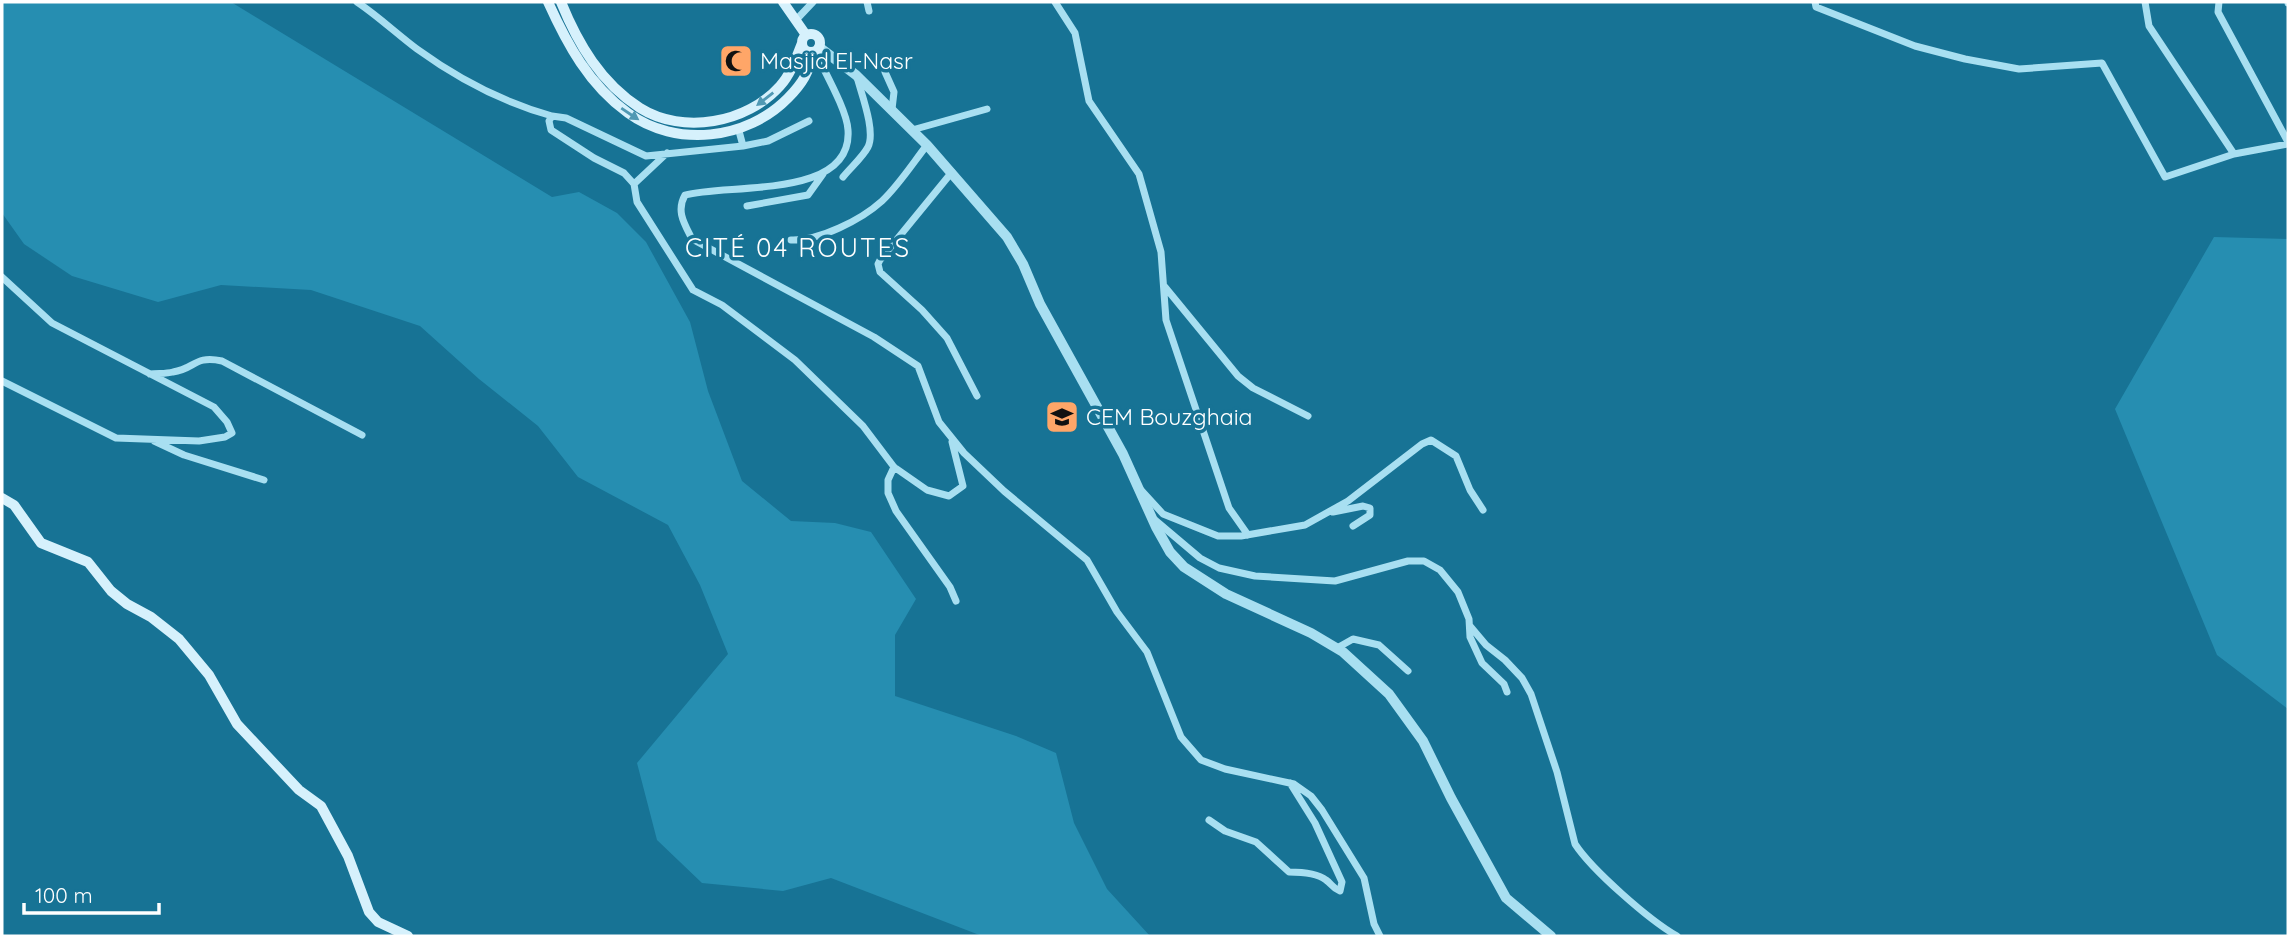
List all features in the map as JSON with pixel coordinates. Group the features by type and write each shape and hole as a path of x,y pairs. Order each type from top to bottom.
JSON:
{"main road":[{"path":"548,2 582,65 612,101 629,114 658,129 680,133 704,135 739,131 770,115 793,94 807,74 820,41 812,34 804,39 791,71 780,85 746,112 718,120 685,122 663,118 639,107 604,77 580,43 561,2"},
{"path":"783,2 796,20 806,51 816,50"},
{"path":"2,498 14,505 41,543 88,562 111,591 180,639 209,675 237,724 299,790 321,806 348,856 369,912 378,922 408,936"}],"street":[{"path":"357,2 419,50 519,107 585,125 646,156 768,141 809,121"},
{"path":"796,20 813,2"},
{"path":"867,2 869,11"},
{"path":"1055,2 1074,33 1088,101 1139,174 1161,252 1166,320 1229,508 1248,535"},
{"path":"1815,2 1816,7 1915,46 1965,59 2019,69 2102,63 2165,177 2234,154 2288,143 2218,12 2219,2"},
{"path":"2145,2 2149,26 2234,154"},
{"path":"816,50 856,75 892,109 928,145 1007,237 1023,264 1040,304 1123,454 1170,552 1184,567 1226,594 1311,633 1337,648 1389,694 1423,741 1506,898 1551,936"},
{"path":"747,206 808,195 845,150 848,131 846,121 816,50"},
{"path":"885,72 894,92 892,109"},
{"path":"843,177 870,140 866,110 856,75"},
{"path":"866,110 878,96"},
{"path":"912,130 986,108"},
{"path":"552,116 549,121 551,130 594,158 624,173 634,184 637,202 693,290 722,305 795,360 863,426 894,467 928,489 949,496 963,486 950,437"},
{"path":"739,131 743,146"},
{"path":"791,240 819,236 875,206 928,145"},
{"path":"634,184 667,153"},
{"path":"952,172 880,261 878,268 947,338 977,396"},
{"path":"824,174 743,190 702,190 685,195 680,204 682,219 692,239 874,337 918,366 939,422 950,437 1004,491 1087,560 1117,612 1147,652 1181,737 1200,760 1225,769 1290,783 1311,796 1344,843 1364,878 1374,924 1380,936"},
{"path":"2,277 52,323 214,407 227,422 232,433 225,437 199,441 117,438 2,381"},
{"path":"1164,286 1238,376 1254,388 1308,415"},
{"path":"150,374 176,372 193,362 207,358 222,361 362,435"},
{"path":"150,439 184,455 264,480"},
{"path":"1137,485 1163,514 1218,536 1248,535 1305,525 1348,501 1422,444 1432,440 1456,456 1470,491 1483,510"},
{"path":"894,467 888,480 888,493 892,502 957,601"},
{"path":"1325,513 1363,506 1370,508 1370,515 1353,526"},
{"path":"1152,518 1200,558 1219,568 1255,576 1335,581 1408,561 1424,561 1440,570 1458,592 1469,620 1469,637 1482,663 1504,684 1507,692"},
{"path":"1469,625 1486,645 1506,660 1522,678 1531,694 1558,772 1575,844 1581,853 1620,891 1677,936"},
{"path":"1337,648 1353,639 1379,645 1408,671"},
{"path":"1209,820 1225,831 1256,842 1289,872 1326,879 1331,888 1340,891 1342,882 1315,823 1290,783"}],"shaded area":[{"path":"2,2 231,2 552,197 579,192 617,213 646,242 690,322 708,391 742,481 791,521 835,523 871,532 916,599 895,635 895,696 1016,736 1056,753 1074,823 1107,889 1150,936 982,936 831,878 783,891 702,883 657,840 637,763 728,654 700,585 668,525 578,477 538,426 479,379 420,326 311,290 221,285 158,302 72,276 24,244 2,213"},
{"path":"2214,237 2288,239 2288,709 2217,655 2115,409"}],"place":[{"name":"Masjid El-Nasr","path":"736,61"},
{"name":"CEM Bouzghaia","path":"1062,417"}],"district":[{"name":"CITÉ 04 ROUTES","path":"798,248"}]}
